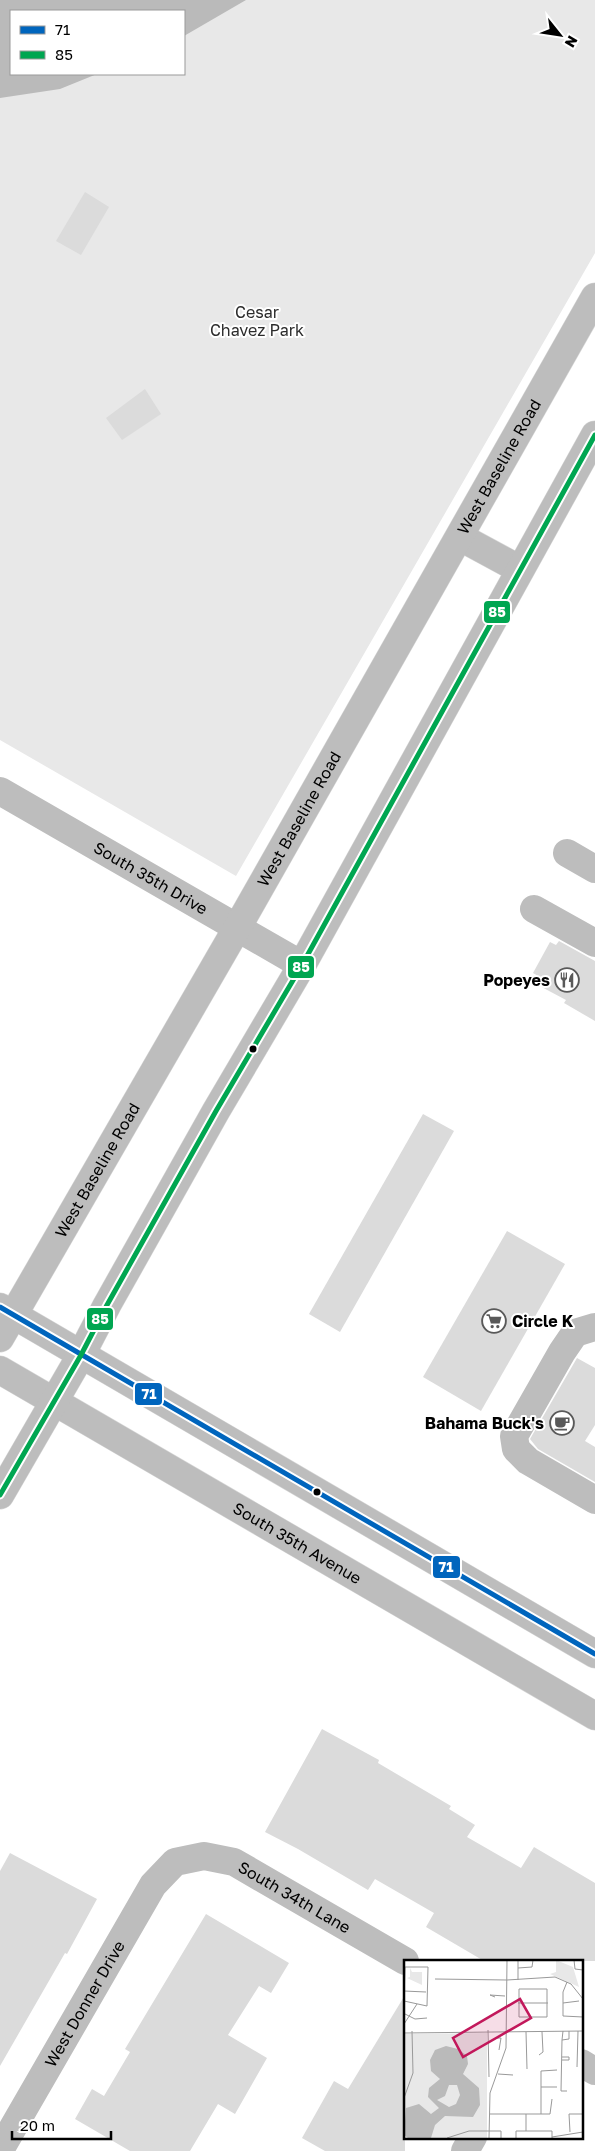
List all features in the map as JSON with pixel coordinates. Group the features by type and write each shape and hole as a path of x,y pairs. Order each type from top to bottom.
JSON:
{"main road":[{"name":"West Baseline Road","path":"0,1338 7,1311 237,928 595,297"},
{"path":"0,1495 82,1355 107,1305 216,1110 302,965 519,569 595,435"},
{"path":"460,537 519,569"},
{"name":"South 35th Drive","path":"0,791 302,965"},
{"path":"567,853 595,869"},
{"path":"534,909 595,943"},
{"path":"7,1311 595,1654"},
{"path":"595,1327 575,1333 562,1352 514,1436 516,1449 528,1461 595,1500"},
{"name":"South 35th Avenue","path":"0,1370 595,1716"},
{"name":"South 34th Lane","path":"176,1862 204,1856 234,1862 404,1960"},
{"name":"West Donner Drive","path":"0,2150 153,1885 176,1862"},
{"path":"582,2064 595,2071"},
{"path":"465,2151 472,2138"}],"green space":[{"name":"Cesar Chavez Park","path":"0,0 595,0 595,253 236,876 0,740"}],"shaded area":[{"path":"0,0 246,0 185,35 185,10 10,10 10,75 95,75 60,89 0,98"}],"building":[{"path":"85,192 109,207 81,255 56,241"},
{"path":"145,389 161,414 122,440 106,418"},
{"name":"Popeyes","path":"559,941 595,961 595,1021 564,1003 566,1000 536,984 540,977 533,973 550,942 556,945"},
{"path":"423,1114 454,1131 340,1332 309,1314"},
{"name":"Circle K","path":"507,1231 565,1264 481,1411 423,1377"},
{"name":"Bahama Buck's","path":"577,1358 595,1368 595,1425 585,1441 595,1447 595,1482 538,1449 530,1439"},
{"path":"322,1729 379,1760 378,1763 451,1806 449,1809 475,1825 467,1837 521,1868 534,1847 595,1883 595,1961 482,1960 426,1927 434,1913 375,1879 368,1890 265,1832"},
{"path":"10,1853 97,1899 67,1954 65,1953 0,2066 0,1871"},
{"path":"206,1914 289,1963 271,1993 259,1986 228,2035 267,2058 235,2114 218,2104 190,2151 130,2151 75,2119 92,2089 104,2096 130,2052 125,2049"},
{"path":"404,1997 405,2151 325,2151 302,2138 334,2081 348,2089"}],"transit line":[{"name":"85","path":"0,1495 81,1355 216,1111 302,965 595,435"},
{"name":"71","path":"0,1307 595,1654"}],"place":[{"name":"Popeyes","path":"567,980"},
{"name":"Circle K","path":"494,1321"},
{"name":"Bahama Buck's","path":"562,1423"}]}
